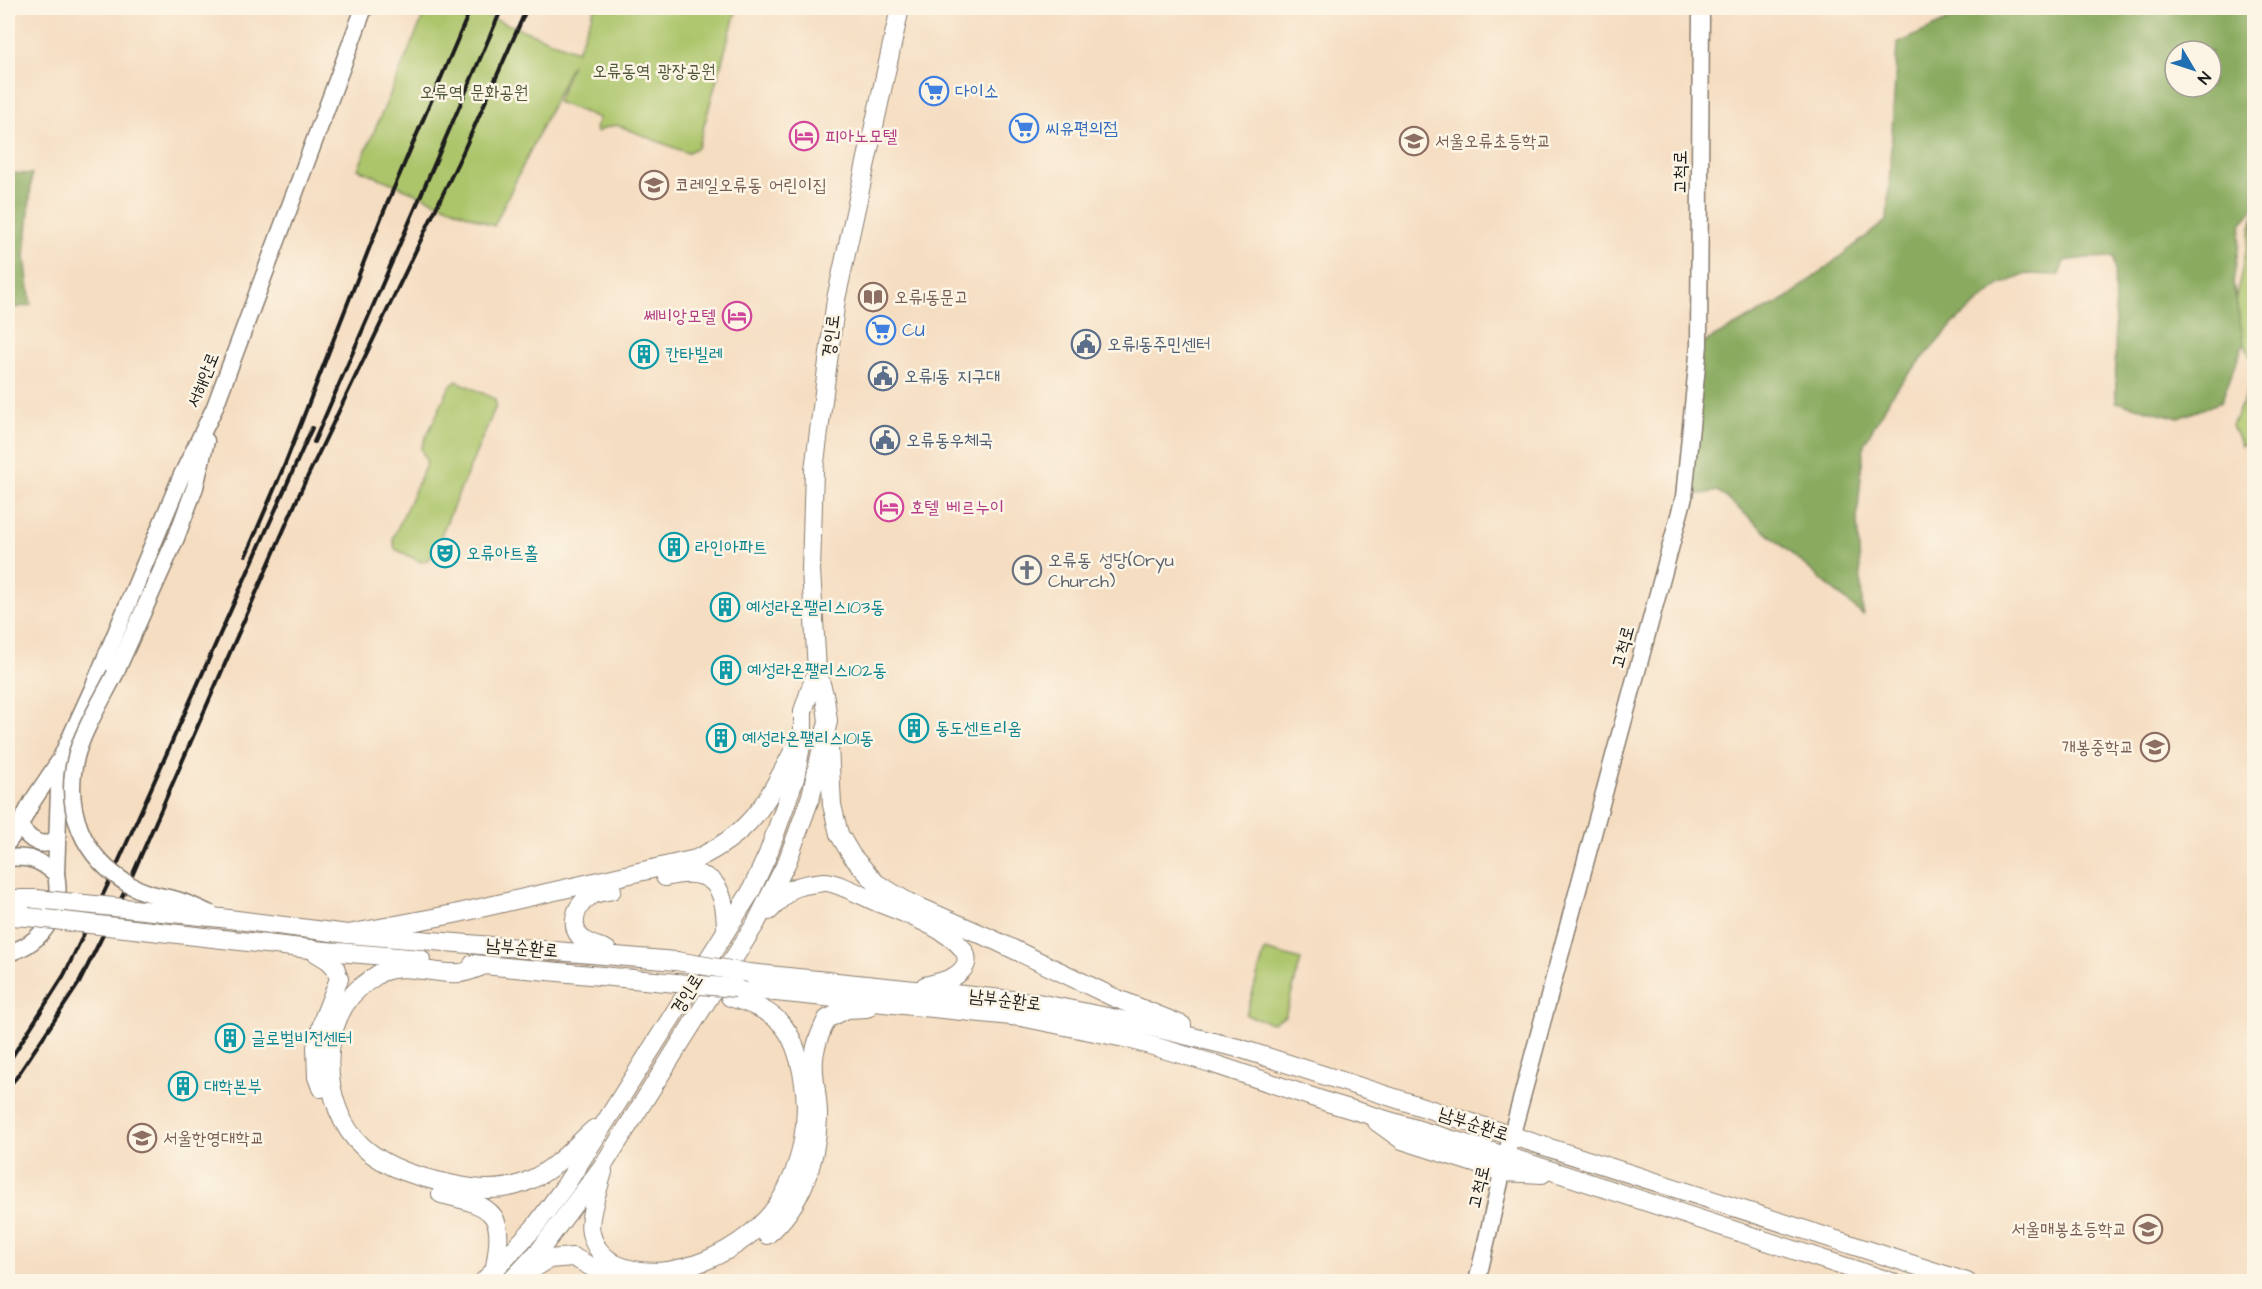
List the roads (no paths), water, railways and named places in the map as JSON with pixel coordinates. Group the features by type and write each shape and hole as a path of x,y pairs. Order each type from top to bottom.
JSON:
{"main road":[{"name":"서해안로","path":"60,760 92,690 181,477 214,409 364,8"},
{"name":"경인로","path":"510,1281 540,1250 604,1164 756,922 787,862 811,796 828,721 825,698 817,670 811,570 812,512 818,442 836,299 900,8"},
{"name":"고척로","path":"1477,1281 1504,1164 1683,497 1699,345 1701,8"},
{"path":"214,409 195,488 176,538 76,756 72,791 76,822 86,845 102,865 132,886 221,918"},
{"name":"경인로","path":"489,1276 533,1229 565,1186 750,893 768,854 795,778 802,735 803,711 817,670"},
{"path":"828,721 832,805 839,834 852,856 876,883 908,902 985,935 1113,997 1242,1049"},
{"path":"348,934 454,914 696,859 718,848 754,818 802,735"},
{"path":"8,842 21,825 32,802 60,760"},
{"path":"8,953 27,946 53,915 59,891 56,874 60,760"},
{"path":"21,825 24,834 33,841 42,844 50,843 57,837"},
{"path":"8,858 29,857 42,862 56,874"},
{"path":"622,957 584,941 576,932 574,917 579,905 590,895 677,874 697,873 710,879 721,891 726,909 726,931"},
{"path":"689,1281 747,1252 789,1211 805,1185 815,1149 818,1118 814,1058 818,1037 827,1019 848,1010 915,998 960,972 966,962 963,949 958,942 944,932 827,882 792,890 756,922"},
{"name":"남부순환로","path":"8,899 36,899 221,918 348,934 676,961 1021,1017 1129,1039 1211,1063 1366,1114 1504,1164 1565,1175 1892,1281"},
{"name":"남부순환로","path":"8,916 310,949 676,983 733,993 1032,1002 1127,1021 1242,1049 1967,1281"},
{"path":"310,949 335,967 339,980 324,1017 316,1047 317,1077 326,1105 339,1133 356,1155 385,1174 414,1188 474,1202 490,1213 499,1226 500,1243 489,1276"},
{"path":"485,965 459,973 409,969 382,971 358,988 344,1005 334,1024 329,1077 336,1102 348,1128 362,1146 389,1166 419,1178 463,1187 498,1189 528,1181 550,1169 613,1112"},
{"path":"604,1164 590,1232 596,1248 608,1260 640,1276 660,1276 684,1272 711,1261 741,1243 763,1223 779,1203 792,1178 806,1121 805,1088 799,1057 792,1036 774,1017 733,993"},
{"path":"510,1281 549,1259 573,1257 619,1281"}],"railway":[{"path":"246,555 285,464 381,218 471,8"},
{"path":"314,442 502,8"},
{"path":"8,1087 79,983 128,885 303,486 463,152 527,8"},
{"path":"8,1063 64,975 112,876 312,428"}],"place":[{"name":"다이소","path":"934,91"},
{"name":"씨유편의점","path":"1024,128"},
{"name":"피아노모텔","path":"804,136"},
{"name":"서울오류초등학교","path":"1414,141"},
{"name":"코레일오류동 어린이집","path":"654,185"},
{"name":"오류1동문고","path":"873,297"},
{"name":"쎄비앙모텔","path":"737,316"},
{"name":"CU","path":"881,330"},
{"name":"오류1동주민센터","path":"1086,344"},
{"name":"칸타빌레","path":"644,354"},
{"name":"오류1동 지구대","path":"883,376"},
{"name":"오류동우체국","path":"885,440"},
{"name":"호텔 베르누이","path":"889,507"},
{"name":"라인아파트","path":"674,547"},
{"name":"오류아트홀","path":"445,553"},
{"name":"오류동 성당(Oryu Church)","path":"1027,570"},
{"name":"예성라온팰리스103동","path":"725,607"},
{"name":"예성라온팰리스102동","path":"726,670"},
{"name":"동도센트리움","path":"914,728"},
{"name":"예성라온팰리스101동","path":"721,738"},
{"name":"개봉중학교","path":"2155,747"},
{"name":"글로벌비전센터","path":"230,1038"},
{"name":"대학본부","path":"183,1086"},
{"name":"서울한영대학교","path":"142,1138"},
{"name":"서울매봉초등학교","path":"2148,1229"}],"park label":[{"name":"오류동역 광장공원","path":"654,71"},
{"name":"오류역 문화공원","path":"474,92"}]}
